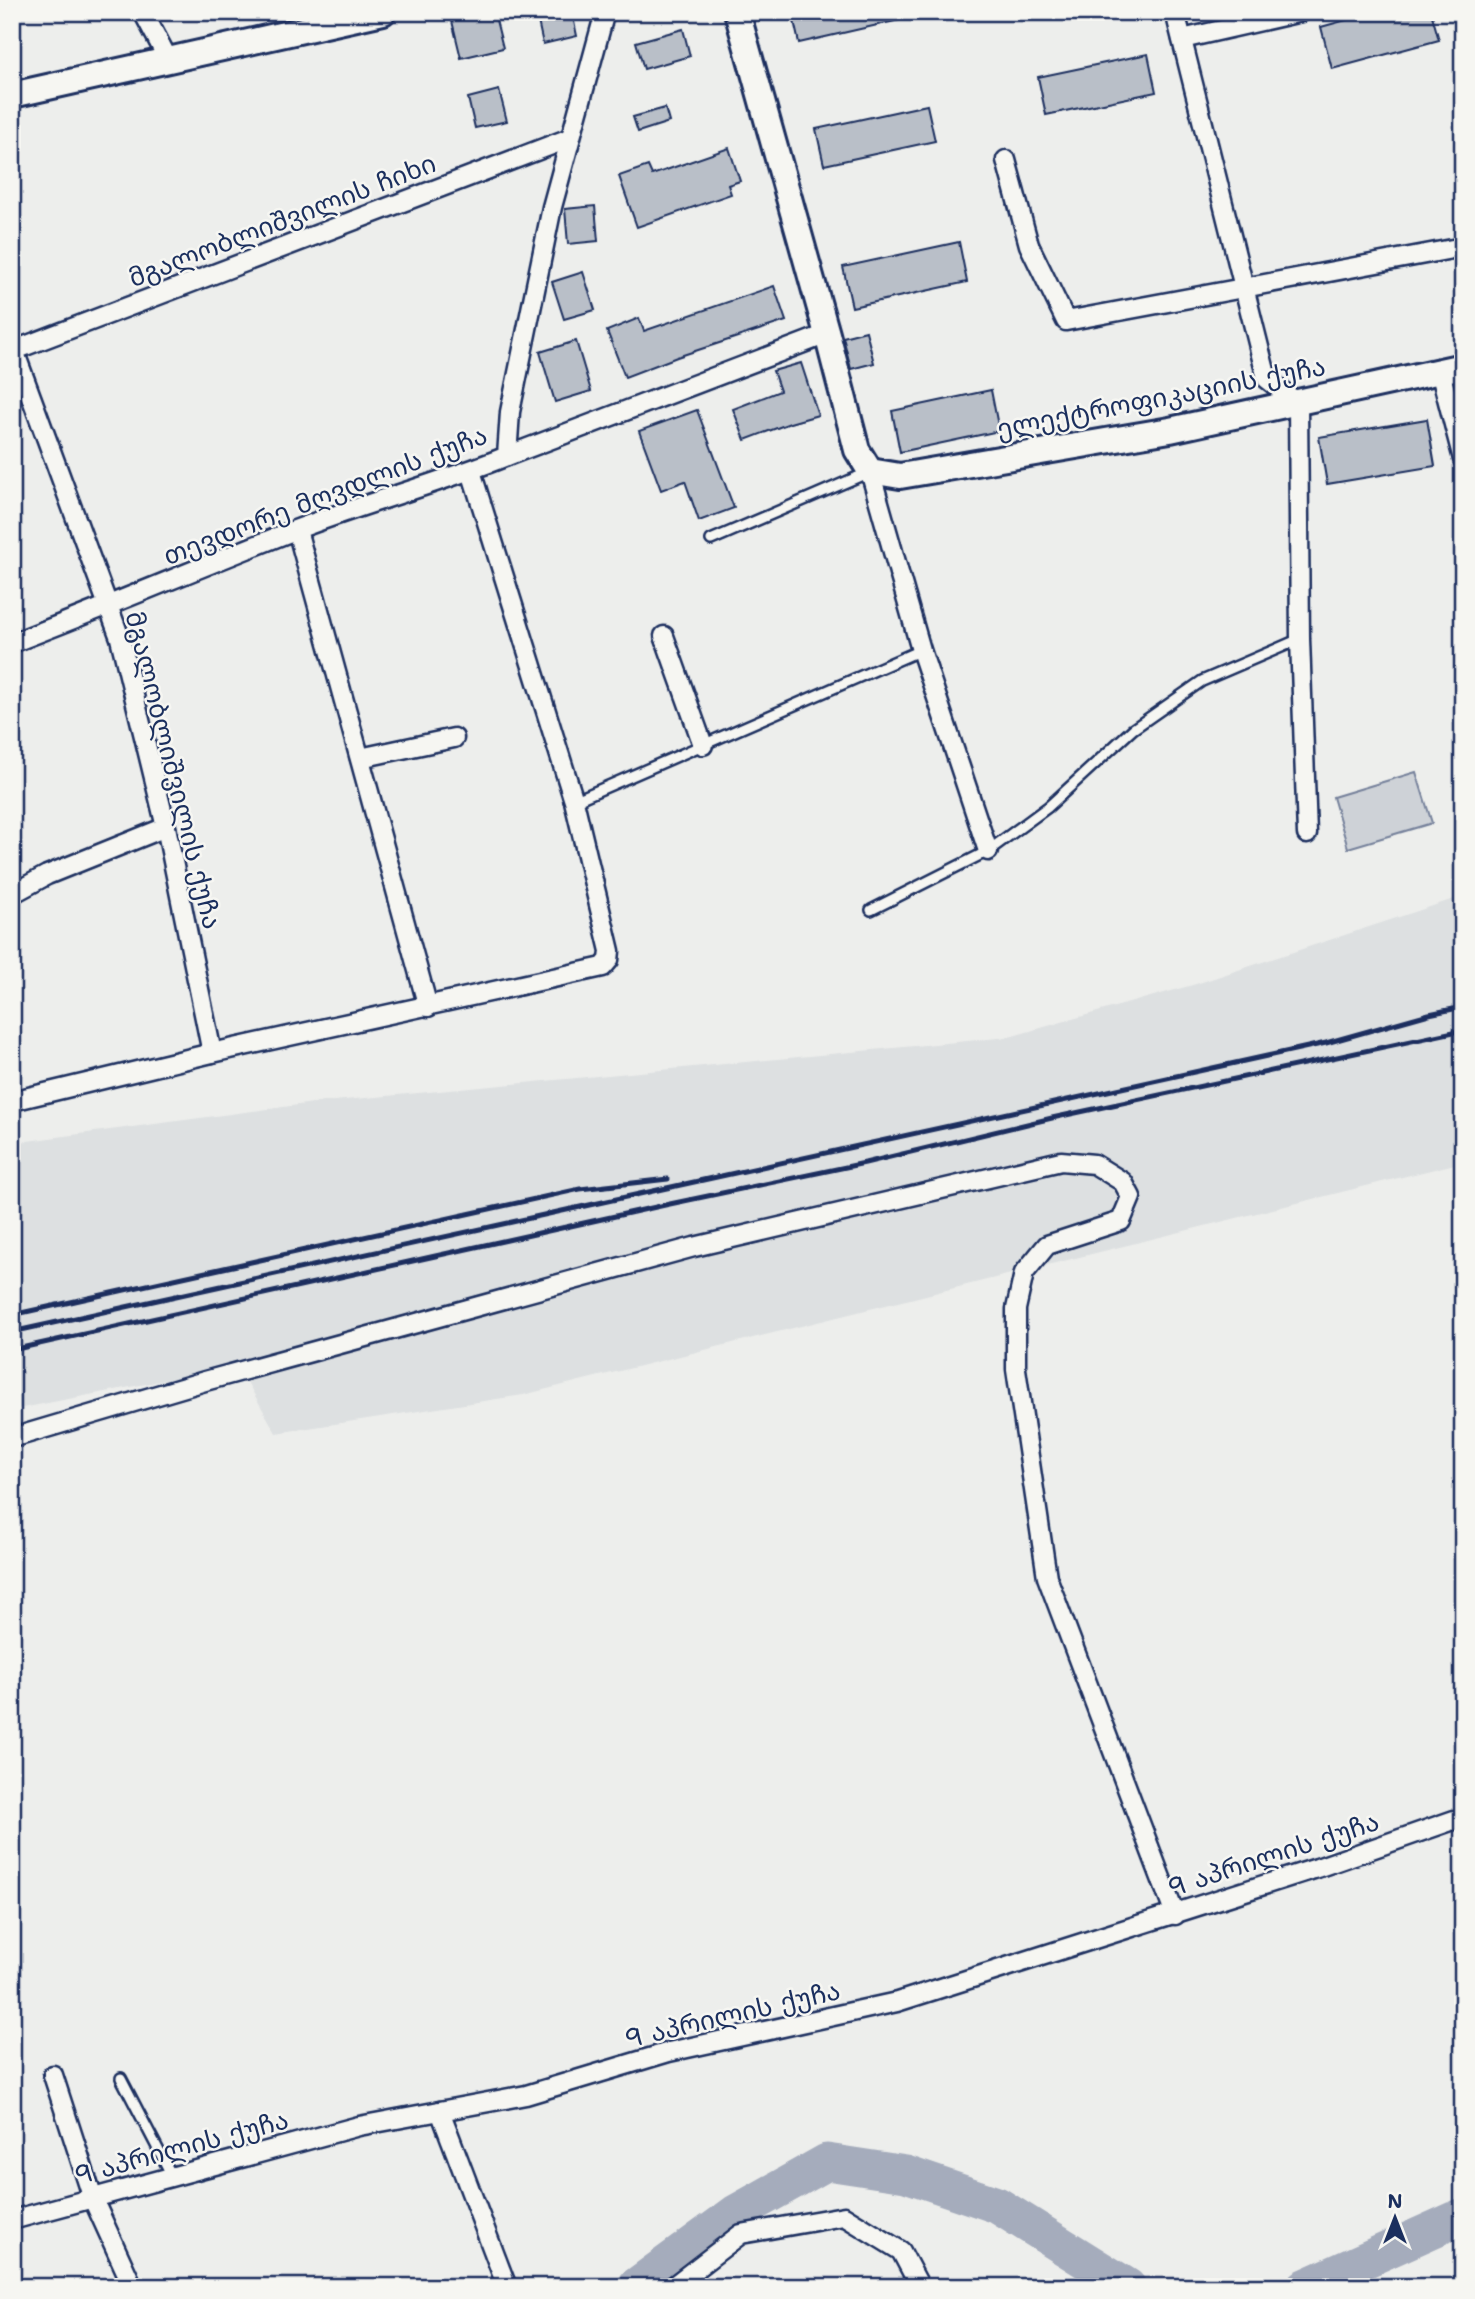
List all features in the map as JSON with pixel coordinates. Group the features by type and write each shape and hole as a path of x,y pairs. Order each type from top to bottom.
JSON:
{"street":[{"path":"143,12 169,61"},
{"path":"12,95 169,61 352,15 383,12"},
{"name":"თევდორე მღვდლის ქუჩა","path":"12,643 297,530 471,471 507,456 510,412 552,207 605,12"},
{"path":"737,12 857,450 870,471 921,650 988,851"},
{"path":"1175,12 1267,379 1298,403 1300,639 1307,834"},
{"path":"1182,39 1301,12"},
{"name":"მგალობლიშვილის ჩიხი","path":"13,349 570,138"},
{"path":"1006,160 1028,245 1066,321 1463,247"},
{"path":"507,456 827,334"},
{"name":"მგალობლიშვილის ქუჩა","path":"13,349 120,638 166,827 212,1053"},
{"path":"1451,368 1463,459"},
{"name":"ელექტროფიკაციის ქუჩა","path":"870,471 900,476 1170,430 1451,368"},
{"path":"12,1101 212,1053 603,967 609,960 610,951 574,801 471,471"},
{"path":"297,530 428,1007"},
{"path":"664,636 703,745"},
{"path":"360,758 454,737"},
{"path":"12,894 47,875 166,827"},
{"path":"12,1438 205,1381 694,1247 1061,1161 1094,1164 1123,1182 1130,1198 1121,1221 1047,1245 1024,1273 1016,1309 1016,1369 1046,1577 1175,1915"},
{"name":"9 აპრილის ქუჩა","path":"12,2220 359,2126 526,2095 669,2052 897,2003 1175,1915 1454,1820"},
{"path":"53,2075 93,2199 133,2287"},
{"path":"440,2111 507,2287"},
{"path":"672,2287 741,2234 845,2216 901,2251 920,2287"}],"lane":[{"path":"711,540 870,471"},
{"path":"871,909 988,851 1048,807 1133,729 1202,681 1300,639"},
{"path":"574,801 921,650"},
{"path":"121,2078 172,2176"}],"shaded area":[{"path":"1416,772 1432,823 1348,848 1333,797"},
{"path":"1463,896 1463,1162 523,1395 276,1433 238,1366 12,1410 12,1143 313,1103 1009,1037 1196,984"}],"building":[{"path":"494,12 503,48 461,58 452,21"},
{"path":"536,12 572,12 577,36 543,44"},
{"path":"792,12 904,12 904,19 799,43"},
{"path":"1375,12 1431,12 1439,40 1332,69 1321,27"},
{"path":"683,29 690,56 644,69 636,42"},
{"path":"1148,54 1156,92 1046,115 1038,77"},
{"path":"499,90 507,121 475,128 468,98"},
{"path":"927,105 935,141 824,165 816,129"},
{"path":"665,108 669,122 638,132 633,117"},
{"path":"729,148 740,181 728,185 731,194 637,227 619,176 648,166 652,175"},
{"path":"595,206 598,241 568,244 565,209"},
{"path":"959,242 967,282 852,307 843,267"},
{"path":"583,272 595,310 564,319 552,282"},
{"path":"774,286 786,321 625,377 607,331 639,318 644,331"},
{"path":"866,331 874,363 851,369 843,337"},
{"path":"576,341 591,391 555,402 540,352"},
{"path":"801,363 818,415 745,440 733,409 780,391 773,371"},
{"path":"991,390 999,431 900,452 892,411"},
{"path":"697,410 734,508 699,521 685,481 661,490 639,431"},
{"path":"1427,419 1435,466 1327,484 1319,437"}],"waterway":[{"path":"635,2287 736,2213 827,2162 906,2174 997,2205 1128,2287"},
{"path":"1305,2287 1463,2216"}],"railway":[{"path":"12,1332 1326,1043 1463,1007"},
{"path":"12,1350 865,1163 1052,1118 1463,1030"},
{"path":"12,1315 580,1189 668,1179"}]}
